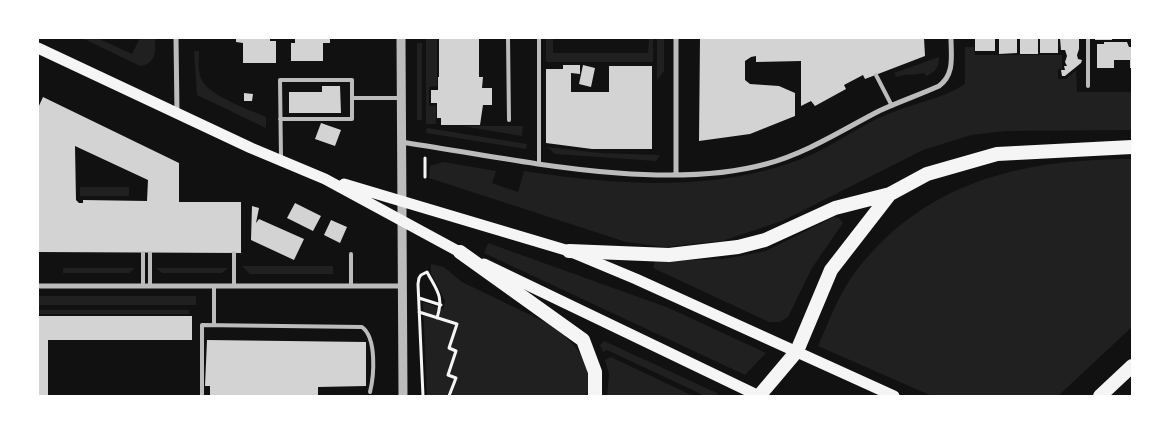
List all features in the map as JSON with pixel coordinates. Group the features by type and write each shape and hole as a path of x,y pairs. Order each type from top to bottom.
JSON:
{"highway":[{"path":"569,251 669,255 738,247 765,240 835,208 890,194 927,174 996,154 1132,147"},
{"path":"759,396 797,351 831,270 890,194"},
{"path":"460,252 583,340 595,372 595,396"},
{"path":"1100,396 1132,366"}],"main road":[{"path":"38,48 177,114 325,179 460,252 759,396"},
{"path":"325,179 402,200 569,251 797,351 894,396"}],"street":[{"path":"176,38 177,114"},
{"path":"401,38 403,396"},
{"path":"676,38 676,174"},
{"path":"401,142 539,163 615,172 676,174 738,170 791,156 892,106 938,86 946,81 951,73 951,38"},
{"path":"38,286 402,286"}],"lane":[{"path":"508,38 509,120"},
{"path":"539,38 539,163"},
{"path":"1088,38 1088,86"},
{"path":"876,75 892,106"},
{"path":"280,119 352,119 352,80 280,80 280,119 281,160"},
{"path":"352,98 401,98"},
{"path":"142,253 142,286"},
{"path":"150,253 150,286"},
{"path":"234,253 234,286"},
{"path":"351,254 351,286"},
{"path":"214,286 214,325"},
{"path":"202,396 202,325 362,327 369,334 371,345 370,392"}],"path":[{"path":"425,158 425,177"},
{"path":"423,396 419,278 427,272 439,294 441,305 437,318"},
{"path":"419,298 441,305"},
{"path":"419,312 457,324 449,348 456,351 448,375 456,378 449,396"}],"shaded area":[{"path":"82,38 97,38 132,54 140,38 155,38 155,52 149,63 140,66"},
{"path":"426,38 437,38 437,86 429,87 429,106 436,106 436,124 426,124"},
{"path":"546,38 553,38 553,53 648,53 649,38 653,38 653,62 546,62"},
{"path":"657,38 664,38 664,71 657,80"},
{"path":"417,43 422,43 422,120 417,120"},
{"path":"965,47 974,47 975,55 1062,55 1062,69 1058,69 1058,79 1066,79 1076,70 1077,92 1132,92 1132,130 1006,131 971,135 923,150 782,221 722,241 665,247 626,242 429,178 430,166 443,162 496,171 492,183 518,192 524,171 594,180 666,183 736,177 770,169 804,158 888,114 937,97 965,84"},
{"path":"194,51 199,51 200,75 207,87 232,102 266,117 266,128 197,95"},
{"path":"939,57 936,69 926,76 924,73 897,77 894,73"},
{"path":"462,126 523,126 522,136"},
{"path":"427,128 527,144 526,149 426,133"},
{"path":"547,147 600,153 660,155 656,161 555,154"},
{"path":"1132,159 1132,327 1058,396 932,396 818,346 846,286 878,245 908,219 941,198 976,182 1013,171 1051,164 1091,160"},
{"path":"80,187 129,187 129,196 80,196"},
{"path":"834,217 839,218 843,223 812,268 788,317 779,322 769,322 653,268 655,261 724,259 766,251"},
{"path":"488,243 669,308 766,353 745,375 484,253"},
{"path":"431,264 444,267 462,282 551,325 560,332 575,347 585,364 589,385 587,396 427,396 423,302 443,309 445,301 431,273"},
{"path":"242,266 333,266 333,274 250,274"},
{"path":"63,268 135,268 129,273 63,273"},
{"path":"156,268 228,268 222,273 162,273"},
{"path":"38,296 196,296 196,305 38,305"},
{"path":"38,310 189,310 189,314 38,314"},
{"path":"604,341 717,393 717,396 702,396 607,350 603,352 600,345"},
{"path":"611,357 693,396 607,396 609,374 605,360"}],"building":[{"path":"236,38 270,38 270,41 276,41 276,63 243,63 243,43 236,42"},
{"path":"295,38 330,38 330,43 323,43 323,61 291,61 291,43 295,43"},
{"path":"435,38 483,38 479,39 479,77 483,77 482,88 492,88 492,105 483,105 480,125 441,125 441,118 437,118 437,103 431,103 431,90 438,90 439,77 439,39"},
{"path":"700,38 924,38 925,56 865,79 863,75 844,85 846,89 815,106 811,101 801,106 801,61 756,62 756,56 751,57 745,61 745,80 750,84 779,86 795,93 795,116 750,134 699,141"},
{"path":"975,38 995,38 995,51 975,51"},
{"path":"999,38 1017,38 1017,53 999,54"},
{"path":"1020,38 1038,38 1038,54 1020,54"},
{"path":"1040,38 1058,38 1058,53 1040,53"},
{"path":"1060,38 1079,38 1077,55 1078,59 1082,60 1065,76 1062,76 1061,70 1065,70 1064,66 1067,66 1065,62 1067,56 1065,50 1061,50"},
{"path":"1095,38 1112,38 1112,40 1095,40"},
{"path":"1104,42 1127,42 1129,47 1132,47 1132,68 1130,68 1130,60 1114,60 1114,68 1097,68 1097,44 1104,44"},
{"path":"563,65 580,65 580,74 571,73 571,92 609,92 609,66 652,66 652,149 592,149 546,143 546,69 563,69"},
{"path":"583,65 595,68 591,87 579,84"},
{"path":"322,86 340,86 341,113 289,113 289,92 322,92"},
{"path":"244,93 253,94 252,101 244,101"},
{"path":"43,97 179,163 179,202 241,202 241,253 38,252 38,108","holes":["75,146 148,180 147,201 83,200 83,203 79,203 76,200"]},
{"path":"321,123 341,130 335,146 315,139"},
{"path":"295,203 321,216 313,231 287,218"},
{"path":"252,206 259,208 256,223 259,219 304,239 294,260 251,240"},
{"path":"331,220 347,227 340,243 324,235"},
{"path":"38,316 192,316 192,340 48,340 48,396 38,396"},
{"path":"207,340 366,342 366,386 318,387 318,396 210,396 210,386 205,386"}]}
